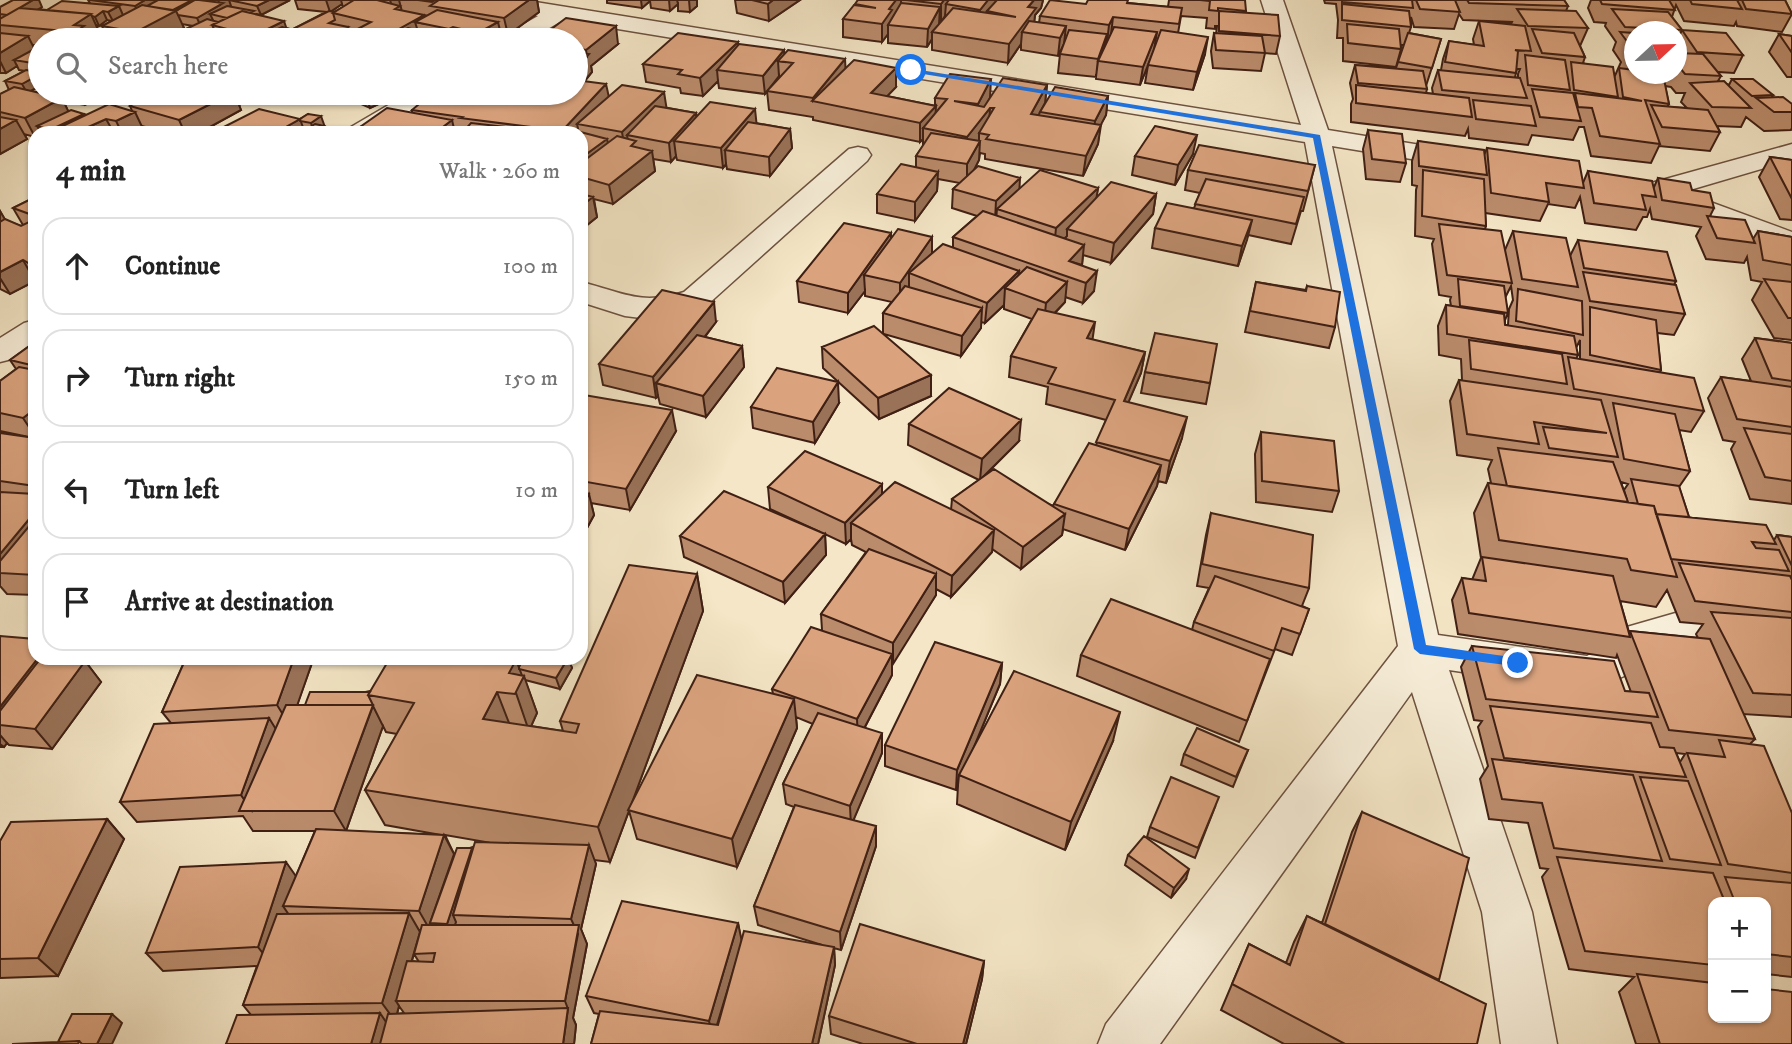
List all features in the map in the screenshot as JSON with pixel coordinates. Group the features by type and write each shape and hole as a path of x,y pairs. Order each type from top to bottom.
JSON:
{"street":[{"path":"482,0 1492,165"},
{"path":"1272,0 1317,136 1420,649 1507,912 1529,1044"},
{"path":"533,28 559,13"},
{"path":"372,126 406,105"},
{"path":"1792,152 1641,189 1792,242"},
{"path":"588,294 632,310 672,307 695,299 858,155"},
{"path":"0,352 28,334"},
{"path":"1420,649 1591,674 1618,660 1614,647 1686,626 1792,639"},
{"path":"1126,1044 1420,649"}],"building":[{"path":"13,0 33,0 7,15 0,14 0,7"},
{"path":"90,0 145,0 135,6"},
{"path":"158,0 192,0 173,10 147,6"},
{"path":"195,0 223,3 197,18 178,15 176,11"},
{"path":"229,0 269,0 257,6"},
{"path":"354,0 377,0 400,6 395,9 424,15 401,28 360,28 371,22 333,13"},
{"path":"439,0 529,0 504,18 430,6"},
{"path":"752,0 773,0 768,4"},
{"path":"858,0 896,0 882,24 843,19 854,5 876,8 855,4"},
{"path":"906,0 944,0 941,4"},
{"path":"949,0 988,0 980,10 946,4"},
{"path":"997,0 1034,0 1028,7 1036,8 1009,44 932,32 953,8 1016,17 987,11"},
{"path":"1050,0 1086,4 1088,0 1128,0 1127,3 1182,8 1179,24 1113,17 1109,25 1040,16"},
{"path":"1200,0 1245,0 1246,11 1218,8 1218,11 1209,10 1210,1"},
{"path":"1412,0 1413,8 1342,2"},
{"path":"1416,0 1455,0 1460,12 1420,9"},
{"path":"1467,0 1564,0 1568,6 1469,3"},
{"path":"1600,0 1669,0 1675,10 1602,4"},
{"path":"1690,0 1737,0 1742,9 1692,4"},
{"path":"1742,0 1785,0 1792,14 1746,9"},
{"path":"62,1 119,6 108,12 103,11 95,17 91,14 47,10"},
{"path":"901,3 940,7 928,29 888,25"},
{"path":"1342,4 1409,11 1411,27 1342,20"},
{"path":"142,5 176,11 144,28 102,26"},
{"path":"227,6 254,11 242,11 227,18 210,14"},
{"path":"19,8 91,14 74,25 84,26 81,28 0,25 0,19"},
{"path":"1517,9 1576,11 1588,28 1528,26"},
{"path":"1612,9 1668,12 1675,21 1624,21 1624,26"},
{"path":"437,10 498,22 487,28 444,28 415,22"},
{"path":"242,11 284,21 270,28 223,28 212,25"},
{"path":"329,11 334,12 335,20 329,23 348,27 346,28 295,28"},
{"path":"1219,11 1278,15 1280,36 1219,31"},
{"path":"566,18 616,26 588,48 588,28 553,28"},
{"path":"207,19 218,22 212,25 214,28 188,28"},
{"path":"1029,21 1066,26 1060,38 1022,32"},
{"path":"1479,21 1525,26 1531,51 1515,50 1518,51 1516,73 1445,62 1449,41 1484,46"},
{"path":"1347,24 1399,29 1401,49 1348,43"},
{"path":"1114,27 1157,32 1143,67 1098,61"},
{"path":"1532,29 1574,33 1585,57 1542,53"},
{"path":"1069,30 1107,34 1098,59 1060,54"},
{"path":"1161,30 1208,37 1197,72 1148,65"},
{"path":"1687,30 1726,33 1743,55 1697,52 1687,37"},
{"path":"0,33 28,36 0,53"},
{"path":"678,33 738,42 700,78 678,74 682,70 643,64"},
{"path":"1214,33 1262,36 1265,53 1216,50"},
{"path":"1408,33 1441,39 1432,68 1398,62"},
{"path":"1779,34 1792,36 1792,53"},
{"path":"739,44 784,50 763,76 717,70"},
{"path":"788,50 845,59 813,98 767,91 793,63 778,61"},
{"path":"28,52 28,62 14,60"},
{"path":"1687,53 1703,54 1721,76 1687,74"},
{"path":"1525,55 1565,60 1570,90 1528,85"},
{"path":"854,60 896,68 871,93 936,106 920,123 812,101"},
{"path":"1571,62 1613,67 1618,97 1574,90"},
{"path":"1355,65 1423,71 1427,89 1358,83"},
{"path":"1619,68 1624,69 1624,84 1665,84 1669,104 1645,100 1660,144 1600,136 1592,108 1578,107 1575,93 1642,101 1623,97"},
{"path":"28,70 28,81 22,84 5,81"},
{"path":"1438,70 1520,78 1527,98 1442,90"},
{"path":"950,74 991,79 978,104 954,101 984,107 1003,78 1047,85 1031,114 1101,125 1086,156 986,139 989,135 979,133 994,108 990,108 967,137 923,128 947,99 935,98"},
{"path":"1732,79 1753,79 1773,95 1752,96"},
{"path":"1724,81 1751,108 1712,107 1690,83"},
{"path":"588,82 606,84 588,103"},
{"path":"622,85 664,92 622,132 577,124"},
{"path":"1356,85 1469,98 1472,117 1356,103"},
{"path":"14,87 28,90 28,105 49,105 25,118 0,112 0,94"},
{"path":"1055,87 1108,96 1095,121 1040,112"},
{"path":"1532,89 1573,93 1581,121 1540,117"},
{"path":"1783,97 1792,104 1792,112 1774,112 1756,98"},
{"path":"1473,100 1531,106 1536,126 1476,119"},
{"path":"710,102 755,109 721,148 674,141"},
{"path":"107,105 135,112 116,121 106,119 90,126 63,126"},
{"path":"132,105 208,105 179,120"},
{"path":"418,105 586,105 567,126 523,126 412,110"},
{"path":"1651,105 1708,110 1720,132 1662,127"},
{"path":"655,106 696,113 669,143 627,135"},
{"path":"387,108 452,120 444,126 361,126"},
{"path":"259,109 300,119 288,126 226,126"},
{"path":"71,110 84,114 58,126 37,126"},
{"path":"308,114 321,116 311,123 300,121"},
{"path":"0,117 16,120 0,129"},
{"path":"748,122 790,129 769,157 725,150"},
{"path":"471,123 497,126 468,126"},
{"path":"1155,126 1197,135 1178,165 1135,156"},
{"path":"1368,130 1402,134 1406,163 1372,159"},
{"path":"931,133 980,141 967,164 916,156"},
{"path":"588,134 607,139 588,153"},
{"path":"617,136 636,141 631,146 652,151 609,185 588,179 588,158"},
{"path":"1418,141 1484,150 1487,175 1419,166"},
{"path":"1199,145 1315,165 1308,191 1188,170"},
{"path":"1487,148 1579,161 1584,188 1546,183 1549,202 1491,193"},
{"path":"1770,157 1792,160 1792,199"},
{"path":"901,164 938,172 915,202 877,194"},
{"path":"978,166 1020,178 996,201 953,189"},
{"path":"1040,170 1098,188 1056,228 997,209"},
{"path":"1423,170 1484,179 1486,226 1422,216"},
{"path":"1588,171 1652,181 1656,197 1642,195 1646,210 1594,203"},
{"path":"1658,178 1690,183 1692,190 1710,193 1714,208 1662,200"},
{"path":"1206,179 1304,197 1296,224 1195,204"},
{"path":"1111,182 1156,194 1114,243 1067,229"},
{"path":"28,200 28,213 13,208"},
{"path":"1167,203 1252,220 1242,246 1155,228"},
{"path":"983,211 1084,245 1069,261 1097,271 1086,283 953,237"},
{"path":"1707,216 1745,220 1755,243 1717,238"},
{"path":"5,219 21,226 28,222 28,263 23,260 0,272 0,222"},
{"path":"844,223 891,233 848,293 797,281"},
{"path":"1439,224 1501,231 1512,283 1447,275"},
{"path":"898,229 932,237 900,283 864,275"},
{"path":"1513,231 1566,238 1578,287 1522,279"},
{"path":"1758,231 1792,237 1792,265 1763,260"},
{"path":"1578,240 1667,252 1676,281 1584,268"},
{"path":"943,244 1019,271 987,303 909,273"},
{"path":"1027,267 1067,282 1046,303 1005,288"},
{"path":"1583,272 1676,285 1685,314 1590,301"},
{"path":"1458,279 1504,286 1508,313 1460,306"},
{"path":"1764,279 1792,282 1792,318 1788,318"},
{"path":"1256,282 1306,291 1307,286 1340,292 1335,327 1250,311"},
{"path":"905,286 982,308 962,336 883,313"},
{"path":"1518,289 1582,301 1583,335 1516,321"},
{"path":"662,290 714,302 653,377 599,364"},
{"path":"1446,305 1504,314 1505,325 1574,336 1578,355 1447,334"},
{"path":"1590,307 1656,320 1661,370 1590,355"},
{"path":"1038,309 1095,322 1087,338 1145,352 1124,401 1187,417 1170,461 1096,442 1115,400 1048,383 1056,368 1011,356"},
{"path":"874,326 931,375 878,398 822,347"},
{"path":"1155,333 1217,344 1210,383 1145,372"},
{"path":"697,335 742,346 703,396 656,383"},
{"path":"1755,338 1792,343 1792,381 1772,378"},
{"path":"1469,340 1562,354 1567,384 1471,369"},
{"path":"28,347 28,364 10,360"},
{"path":"1568,357 1694,378 1704,411 1574,389"},
{"path":"19,367 28,369 28,414 23,418 0,413 0,381"},
{"path":"777,368 838,382 813,422 751,407"},
{"path":"1721,377 1792,387 1792,427 1737,419"},
{"path":"1459,380 1601,400 1618,457 1549,448 1543,427 1607,433 1534,422 1539,444 1467,434"},
{"path":"949,388 1021,420 982,459 909,424"},
{"path":"588,396 672,410 626,489 588,482"},
{"path":"1613,403 1675,414 1690,471 1624,459"},
{"path":"1744,428 1792,434 1792,481 1765,477"},
{"path":"1261,432 1334,441 1339,491 1262,481"},
{"path":"0,433 28,437 28,485 0,481"},
{"path":"1089,443 1161,465 1129,529 1054,504"},
{"path":"1498,448 1613,462 1628,502 1507,486"},
{"path":"805,451 882,484 845,523 768,487"},
{"path":"994,469 1065,514 1023,547 952,499"},
{"path":"1631,479 1679,486 1689,517 1656,514 1654,506 1638,504"},
{"path":"895,482 994,530 952,576 851,523"},
{"path":"1488,483 1654,506 1677,577 1631,570 1627,559 1499,540"},
{"path":"724,491 825,534 783,582 680,536"},
{"path":"0,492 28,494 28,520 0,554"},
{"path":"1211,513 1313,535 1309,588 1202,564"},
{"path":"1656,514 1766,525 1776,544 1752,542 1756,548 1779,550 1789,571 1671,559"},
{"path":"28,527 28,575 0,573 0,561"},
{"path":"1777,535 1792,537 1792,566"},
{"path":"869,549 936,574 893,643 821,614"},
{"path":"1482,557 1613,576 1630,637 1469,613 1462,578 1486,581"},
{"path":"1679,563 1790,576 1792,612 1695,601"},
{"path":"629,565 697,574 598,827 365,790 414,703 368,695 386,665 513,665 509,673 524,676 515,694 497,692 483,719 576,733 579,724 560,721 585,665 588,665 588,658"},
{"path":"1215,576 1309,609 1300,634 1282,628 1274,651 1194,622"},
{"path":"1111,599 1270,659 1247,721 1081,655"},
{"path":"1711,612 1792,618 1792,695 1753,693"},
{"path":"811,627 892,654 857,719 772,689"},
{"path":"1630,631 1710,639 1755,739 1669,730"},
{"path":"0,636 28,638 28,665 33,665 0,707"},
{"path":"935,642 1002,663 957,770 885,745"},
{"path":"1472,646 1614,661 1625,691 1649,693 1658,717 1486,699"},
{"path":"36,665 82,665 35,729 0,725 0,711"},
{"path":"183,665 291,665 277,705 162,712"},
{"path":"520,665 564,665 556,678 519,667"},
{"path":"1014,671 1120,712 1071,822 959,775"},
{"path":"697,675 794,699 732,839 628,810"},
{"path":"310,692 370,692 368,695 373,705 305,705"},
{"path":"286,705 373,705 334,811 239,811"},
{"path":"1490,706 1651,723 1660,747 1674,748 1686,777 1504,758"},
{"path":"818,713 882,733 850,806 783,784"},
{"path":"269,718 241,795 120,802 154,724"},
{"path":"1197,728 1248,750 1236,777 1184,754"},
{"path":"1719,740 1764,746 1792,813 1792,873 1728,864 1687,753 1725,757"},
{"path":"1492,759 1633,775 1662,861 1554,848 1542,803 1502,799"},
{"path":"1171,777 1219,797 1198,848 1150,827"},
{"path":"1640,777 1688,781 1721,865 1670,859"},
{"path":"795,805 876,826 840,932 754,906"},
{"path":"1362,812 1469,858 1439,980 1325,924"},
{"path":"107,819 38,958 0,959 0,841 11,822"},
{"path":"316,829 444,835 419,911 283,906"},
{"path":"1144,836 1189,869 1174,888 1128,855"},
{"path":"475,842 589,845 571,919 453,915"},
{"path":"457,848 472,848 447,924 430,923"},
{"path":"1557,857 1713,873 1723,897 1708,897 1708,964 1585,951"},
{"path":"286,862 258,947 146,953 180,867"},
{"path":"1725,877 1792,883 1792,957 1771,955 1771,897 1733,897"},
{"path":"622,901 738,923 709,1021 586,996"},
{"path":"409,913 382,1003 243,1005 277,914"},
{"path":"1307,916 1486,1004 1477,1044 1345,1044 1232,984 1249,944 1290,965"},
{"path":"860,924 984,961 963,1044 917,1044 829,1016"},
{"path":"422,925 579,925 565,1001 396,1001 407,961 433,962 435,953 414,954"},
{"path":"744,931 834,947 812,1044 591,1044 600,1011 718,1025"},
{"path":"1637,974 1708,982 1708,1023 1771,1023 1771,990 1792,992 1792,1044 1660,1044"},
{"path":"568,1008 563,1044 380,1044 388,1014"},
{"path":"380,1013 371,1044 226,1044 237,1015"},
{"path":"72,1014 112,1014 97,1044 58,1042"},
{"path":"79,1041 78,1044 12,1044"}],"route":[{"path":"911,70 1317,136 1420,649 1518,663"}]}
